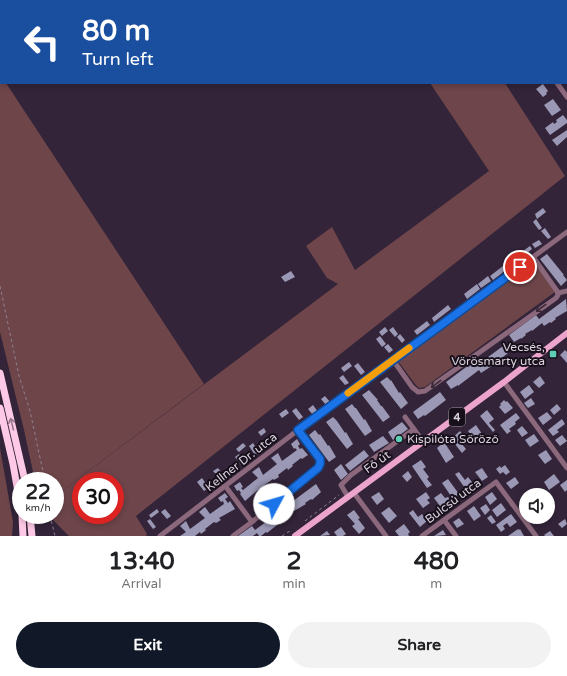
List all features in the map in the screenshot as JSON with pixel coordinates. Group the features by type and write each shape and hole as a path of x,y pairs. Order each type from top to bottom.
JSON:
{"highway":[{"path":"0,373 23,472"},
{"path":"0,408 14,472"},
{"path":"22,524 22,536"},
{"path":"31,524 32,536"}],"main road":[{"name":"Fő út","path":"293,533 351,495 566,336"}],"street":[{"path":"559,84 567,97"},
{"name":"Kellner Dr. utca","path":"160,536 226,487 298,430 567,232"},
{"path":"533,257 558,293"},
{"path":"558,293 567,292"},
{"path":"393,360 412,387 418,392 425,391 556,298 558,293"},
{"path":"504,382 567,468"},
{"path":"406,417 424,442"},
{"path":"386,536 341,485 351,474 414,429"},
{"path":"233,536 318,468 320,459 298,430"},
{"name":"Bulcsú utca","path":"422,536 496,482 536,536"},
{"path":"226,487 252,522"},
{"path":"444,520 456,536"}],"path":[{"path":"0,286 19,376 30,411 44,472"},
{"path":"304,522 345,491"},
{"path":"52,524 56,536"},
{"path":"282,536 288,532 293,533"}],"shaded area":[{"path":"0,84 7,84 204,384 87,472 72,472 72,483 64,489 64,472 33,472 0,332"},
{"path":"431,84 506,84 565,176 136,516 147,534 146,536 69,536 57,524 64,524 64,489 72,483 72,524 124,524 124,472 87,472 338,284 327,278 306,246 332,227 355,270 489,171"},
{"path":"533,261 555,292 425,387 419,388 398,361"},
{"path":"0,448 13,524 12,536 0,536"}],"building":[{"path":"543,84 548,91 543,97 536,89"},
{"path":"553,99 561,110 552,116 544,105"},
{"path":"563,115 567,120 567,123 550,135 545,128 553,122 554,124 557,122 556,120"},
{"path":"567,130 567,137 557,146 552,140"},
{"path":"543,208 546,212 537,219 535,214"},
{"path":"536,219 542,228 539,230 533,222"},
{"path":"545,228 551,237 548,239 541,231"},
{"path":"539,240 542,244 535,248 532,244"},
{"path":"530,246 532,249 526,254 523,251"},
{"path":"523,252 526,256 519,260 517,256"},
{"path":"547,254 567,280 561,286 540,259"},
{"path":"503,266 506,270 493,280 490,276"},
{"path":"291,271 295,277 285,282 281,277"},
{"path":"488,276 491,281 481,288 478,284"},
{"path":"477,284 480,289 467,299 464,294"},
{"path":"566,299 567,311 555,318 556,319 551,323 550,322 544,326 542,323 532,331 525,334 526,335 521,339 514,342 509,335 536,315 539,319"},
{"path":"448,305 451,309 434,322 432,318"},
{"path":"427,321 430,325 417,335 414,331"},
{"path":"385,327 388,331 382,336 379,332"},
{"path":"393,327 398,334 395,337 389,330"},
{"path":"400,334 405,340 402,343 397,337"},
{"path":"380,336 386,344 382,347 376,339"},
{"path":"388,344 393,350 389,353 384,347"},
{"path":"503,346 508,353 503,357 504,358 481,373 479,370 458,386 451,389 446,382 473,362 476,366"},
{"path":"565,350 567,352 567,363 560,355"},
{"path":"349,362 352,366 344,372 341,368"},
{"path":"358,363 365,372 361,375 354,366"},
{"path":"343,375 349,383 345,385 339,378"},
{"path":"540,376 545,383 539,388 533,382"},
{"path":"387,377 391,380 399,393 400,392 408,403 401,409 380,382"},
{"path":"529,385 534,392 525,399 520,392"},
{"path":"369,390 390,417 383,422 362,395"},
{"path":"440,392 446,400 425,416 424,415 418,419 413,412"},
{"path":"325,396 330,402 326,405 321,399"},
{"path":"531,398 535,404 528,408 524,403"},
{"path":"504,400 506,402 507,401 513,408 505,414 499,407"},
{"path":"352,404 364,420 365,419 372,431 365,436 345,409"},
{"path":"557,404 561,409 554,415 550,410"},
{"path":"313,405 318,412 313,415 308,409"},
{"path":"296,408 303,417 299,420 292,411"},
{"path":"286,409 289,413 282,418 279,414"},
{"path":"487,410 494,419 489,423 495,430 493,432 480,416"},
{"path":"547,412 552,418 543,425 538,418"},
{"path":"516,413 520,418 515,422 516,424 509,429 511,431 507,434 500,425"},
{"path":"333,417 345,433 346,432 353,444 347,449 326,422"},
{"path":"562,419 565,424 557,430 559,432 553,436 548,430"},
{"path":"402,422 408,429 393,440 388,432"},
{"path":"476,425 482,434 479,436 481,438 476,442 468,431"},
{"path":"522,426 528,433 522,437 517,430"},
{"path":"264,428 266,432 261,436 258,432"},
{"path":"315,430 319,435 320,434 328,446 329,445 336,457 329,462 309,435"},
{"path":"460,431 466,439 461,443 466,449 462,453 451,439"},
{"path":"534,434 539,441 530,447 525,440"},
{"path":"562,435 567,441 560,446 555,440"},
{"path":"383,436 389,443 374,452 369,445"},
{"path":"297,439 300,444 298,446 300,449 302,448 308,455 302,459 301,458 288,470 287,468 278,475 279,477 263,486 264,487 260,491 259,489 245,501 239,490 237,491 234,486 240,482 243,490 258,478 252,472 259,467 263,475 277,464 271,458 278,453 282,461 297,450 295,448 294,449 291,444"},
{"path":"444,442 454,457 446,463 437,448"},
{"path":"243,443 246,446 239,452 236,449"},
{"path":"253,443 259,452 255,455 249,446"},
{"path":"364,450 369,456 350,471 345,465"},
{"path":"546,450 552,459 545,464 538,455"},
{"path":"239,454 245,462 241,465 235,457"},
{"path":"421,460 426,467 423,469 429,477 427,479 432,485 427,488 412,466"},
{"path":"341,464 348,474 341,480 334,470"},
{"path":"505,465 510,472 506,475 503,472 500,474 496,469"},
{"path":"218,468 224,476 220,479 213,471"},
{"path":"482,468 488,477 482,481 475,472"},
{"path":"408,471 412,477 407,482 402,476"},
{"path":"459,472 465,480 468,477 475,486 467,491 455,474"},
{"path":"554,474 560,482 552,488 548,488 544,482"},
{"path":"515,477 519,483 511,489 506,483"},
{"path":"202,478 209,488 204,491 197,482"},
{"path":"448,479 459,494 453,499 442,483"},
{"path":"567,480 567,490 565,492 560,485"},
{"path":"316,484 321,492 312,500 311,499 305,503 306,504 294,511 289,504"},
{"path":"379,492 384,499 377,505 371,497"},
{"path":"426,492 430,498 427,500 430,503 423,508 416,499"},
{"path":"492,492 497,499 490,505 485,497"},
{"path":"225,493 228,497 225,499 228,503 230,501 235,509 219,518 221,520 216,523 214,522 201,534 200,532 195,536 180,536 186,532 180,526 186,521 190,529 205,518 199,512 205,507 210,514 224,504 223,501 221,502 218,498"},
{"path":"441,493 445,498 448,497 452,502 442,509 434,498"},
{"path":"501,503 506,510 497,517 492,510"},
{"path":"486,504 490,510 485,515 480,508"},
{"path":"474,506 481,516 474,521 467,511"},
{"path":"389,507 397,516 389,523 381,513"},
{"path":"157,509 159,512 151,518 149,515"},
{"path":"165,509 171,516 167,519 161,512"},
{"path":"282,510 287,517 267,533 266,532 261,536 257,533 253,536 238,536 252,526 255,530"},
{"path":"354,510 360,518 358,519 365,528 359,534 352,526 355,524 347,515"},
{"path":"413,510 418,517 422,514 427,521 420,527 409,513"},
{"path":"511,514 517,522 510,527 507,523 503,526 505,529 501,532 496,525"},
{"path":"491,515 496,522 492,524 487,518"},
{"path":"459,518 464,524 457,528 453,522"},
{"path":"150,519 156,527 153,529 147,521"},
{"path":"565,519 567,524 562,528 558,524"},
{"path":"404,524 410,532 408,534 409,536 399,536 395,531"},
{"path":"341,527 346,534 343,536 337,536 334,532"},
{"path":"520,529 524,536 508,536"},
{"path":"443,530 446,535 434,536"},
{"path":"327,531 330,535 320,536"},
{"path":"550,531 554,536 544,535"}],"slow traffic":[{"path":"348,393 409,348"}],"place":[{"name":"Vecsés, Vörösmarty utca","path":"553,354"},
{"name":"Kispilóta Söröző","path":"399,439"}],"route":[{"path":"274,504 318,468 320,464 320,459 298,430 520,267"}]}
